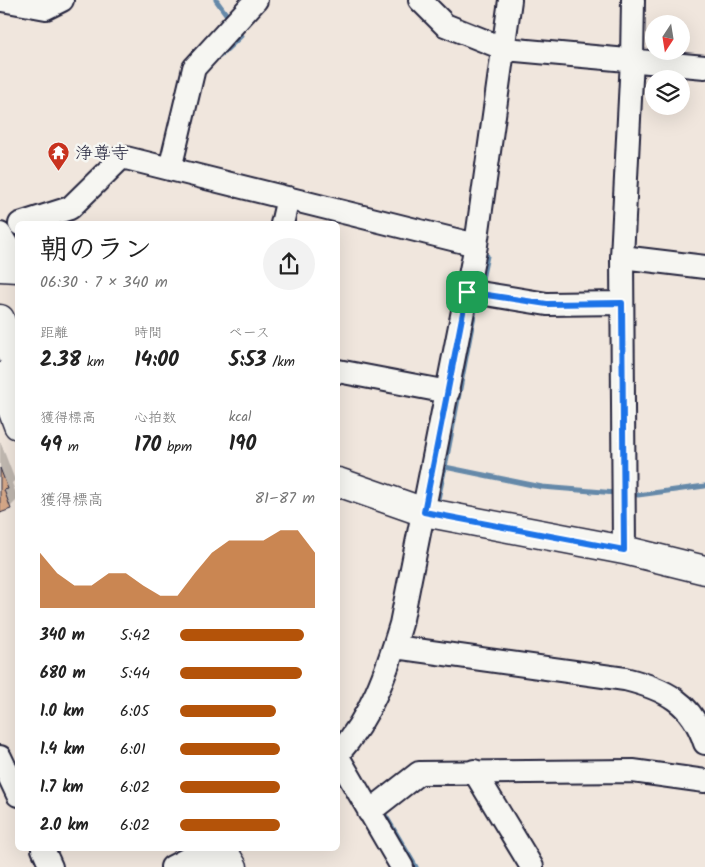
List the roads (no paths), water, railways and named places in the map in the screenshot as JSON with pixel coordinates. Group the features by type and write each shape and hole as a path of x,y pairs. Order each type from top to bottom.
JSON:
{"main road":[{"path":"0,267 15,268"},
{"path":"0,319 15,361"},
{"path":"0,377 15,417"},
{"path":"340,483 424,512 624,550 705,570"},
{"path":"209,853 233,867"}],"street":[{"path":"2,0 46,8 62,0"},
{"path":"170,169 194,68 256,0"},
{"path":"420,0 445,25 505,49 528,53 632,59 705,67"},
{"path":"340,753 368,711 387,673 395,647 424,512 476,246 505,49 510,0"},
{"path":"624,550 622,257 632,59 633,0"},
{"path":"29,221 70,208 122,157 476,246"},
{"path":"283,221 288,198"},
{"path":"0,230 15,225"},
{"path":"0,234 15,258"},
{"path":"622,257 705,267"},
{"path":"467,292 547,304 622,303"},
{"path":"340,371 448,392"},
{"path":"395,647 625,679 653,686 684,705 699,726 705,743"},
{"path":"0,757 11,794"},
{"path":"340,760 402,867"},
{"path":"474,771 533,867"},
{"path":"369,812 419,773 633,771 705,781"},
{"path":"44,851 51,867"},
{"path":"172,867 209,853"}],"waterway":[{"path":"216,0 229,18"},
{"path":"220,56 241,36"},
{"path":"482,279 487,256"},
{"path":"445,467 476,305"},
{"path":"438,499 445,467 542,487 616,493"},
{"path":"638,495 705,486"},
{"path":"384,813 416,867"}],"place":[{"name":"浄尊寺","path":"59,172"}]}
